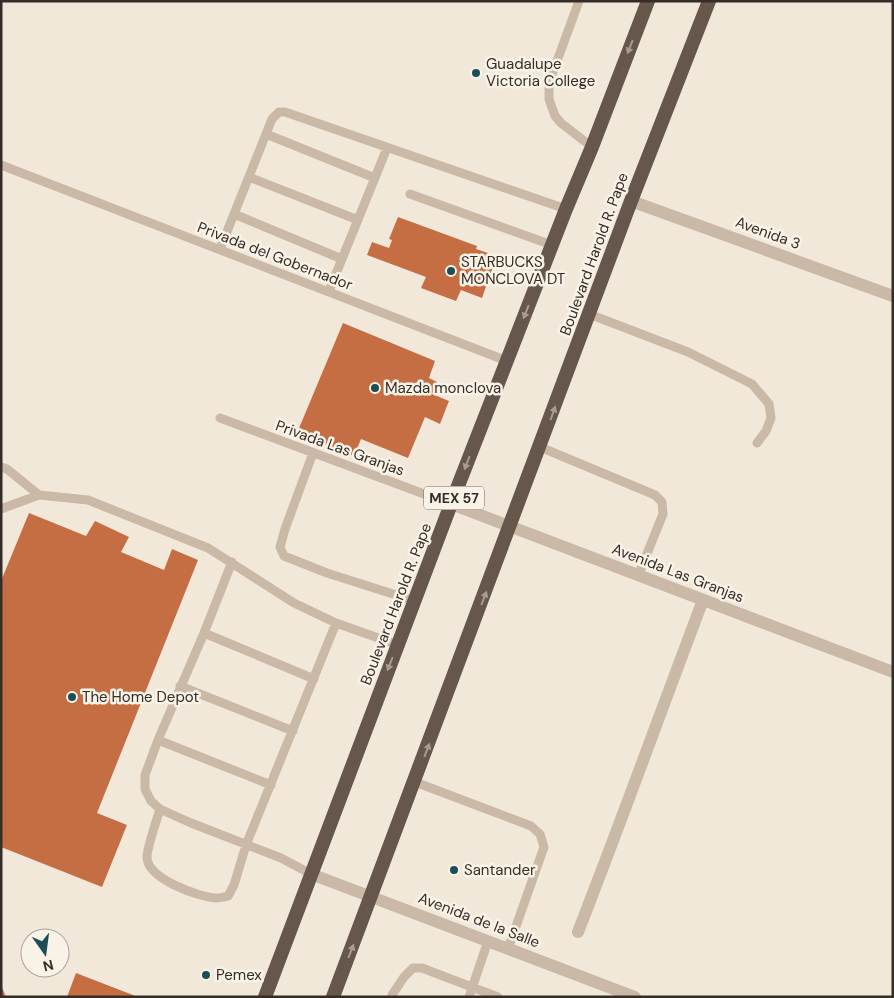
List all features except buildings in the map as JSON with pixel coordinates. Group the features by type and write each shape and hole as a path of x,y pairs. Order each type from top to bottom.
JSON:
{"highway":[{"name":"Boulevard Harold R. Pape","path":"265,997 451,504 648,1"},
{"name":"Boulevard Harold R. Pape","path":"333,997 631,201 709,1"}],"street":[{"name":"Avenida 3","path":"631,201 893,296"},
{"name":"Avenida Las Granjas","path":"451,504 893,672"},
{"path":"578,932 703,600"},
{"name":"Avenida de la Salle","path":"311,874 635,997"}],"lane":[{"path":"579,1 549,83 549,99 554,116 561,124 592,147"},
{"path":"220,249 272,120 279,112 285,112 566,208"},
{"path":"266,134 375,178"},
{"path":"329,291 387,148"},
{"name":"Privada del Gobernador","path":"1,164 507,361"},
{"path":"249,178 358,220"},
{"path":"410,194 552,245"},
{"path":"234,214 342,259"},
{"path":"589,314 688,352 752,384 769,404 771,418 766,431 757,443"},
{"name":"Privada Las Granjas","path":"220,418 451,504"},
{"path":"540,447 655,495 662,502 663,514 638,576"},
{"path":"313,453 280,546 284,556 415,601"},
{"path":"1,468 7,469 39,495"},
{"path":"1,509 39,495 88,500 208,548 294,604 398,645"},
{"path":"232,562 158,740 145,775 145,790 151,801 160,809 280,858 311,874"},
{"path":"160,809 147,858 150,867 157,875 177,886 218,898 228,896 234,885 246,845 336,622"},
{"path":"204,632 314,679"},
{"path":"180,686 293,731"},
{"path":"158,740 271,785"},
{"path":"415,782 530,826 540,834 544,847 508,949"},
{"path":"471,992 488,942"},
{"path":"394,996 404,977 413,968 422,968 471,992 498,997"}],"place":[{"name":"Guadalupe Victoria College","path":"476,73"},
{"name":"STARBUCKS MONCLOVA DT","path":"451,271"},
{"name":"Mazda monclova","path":"375,388"},
{"name":"The Home Depot","path":"72,697"},
{"name":"Santander","path":"454,870"},
{"name":"Pemex","path":"206,975"}]}
